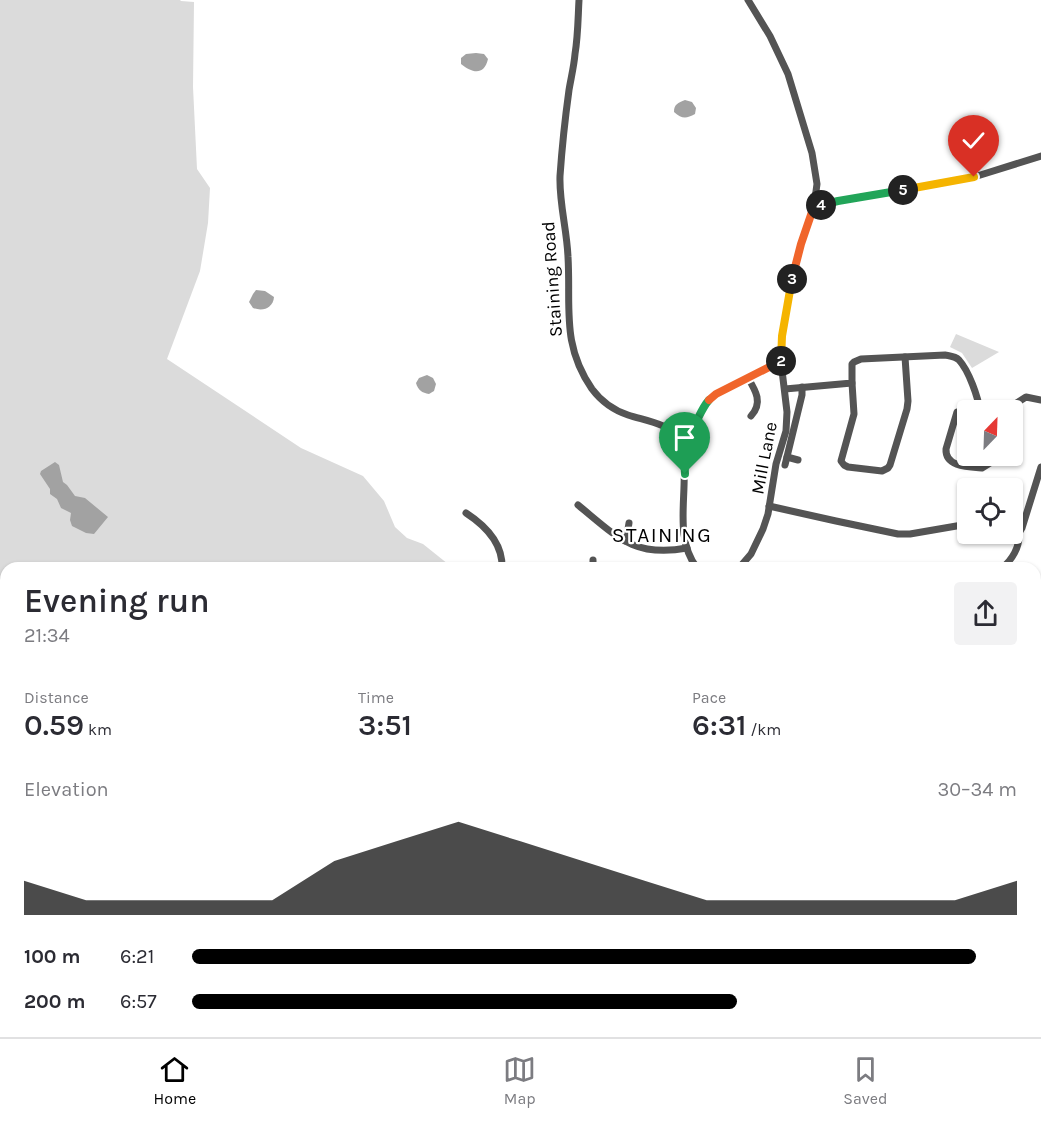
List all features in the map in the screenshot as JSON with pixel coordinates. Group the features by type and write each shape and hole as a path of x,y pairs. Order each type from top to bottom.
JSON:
{"street":[{"name":"Staining Road","path":"579,0 576,50 565,117 560,178 568,258 568,316 571,342 585,378 602,400 620,412 662,425 681,442"},
{"name":"Mill Lane","path":"743,562 763,530 776,464 786,431 782,336 792,280 814,206 817,184 806,130 792,86 780,55 748,0"},
{"path":"814,206 974,177 1041,156"},
{"path":"905,357 907,409 890,465 882,471 844,465 841,461 854,414 852,367 857,360 905,357 945,355 955,357 962,365 979,400"},
{"path":"693,562 687,548 683,518 684,462 681,442 688,436 704,405 711,398 782,362"},
{"path":"748,378 758,399 756,410 751,416"},
{"path":"785,389 852,383"},
{"path":"785,465 802,387"},
{"path":"1020,400 1030,397 1041,400"},
{"path":"957,417 945,453 949,461 957,464"},
{"path":"787,457 798,460"},
{"path":"968,466 982,468 985,466"},
{"path":"1023,525 1041,467"},
{"path":"579,505 625,541 638,547 650,550 687,548"},
{"path":"769,506 898,534 957,526"},
{"path":"466,513 494,538 501,554 502,562"},
{"path":"625,541 629,523"},
{"path":"1009,562 1017,544"},
{"path":"689,562 690,558"}],"shaded area":[{"path":"0,0 180,0 194,2 193,87 197,169 210,188 208,223 200,271 167,359 301,448 363,476 384,501 395,527 407,538 423,544 446,562 0,562"},
{"path":"466,54 484,54 488,59 484,68 473,71 461,64 461,58"},
{"path":"685,100 692,102 696,108 695,114 684,118 674,112 677,104"},
{"path":"256,290 265,291 274,297 270,306 260,310 253,308 249,302"},
{"path":"956,334 999,352 972,368 962,353 950,347"},
{"path":"427,375 433,378 436,384 434,391 429,394 421,391 416,383 419,378"},
{"path":"55,462 59,465 63,482 75,496 85,498 108,517 94,534 72,526 71,513 61,508 57,499 50,494 50,489 40,474"}],"district":[{"name":"STAINING","path":"662,535"}],"route":[{"path":"685,474 681,442 686,440 704,405 716,394 782,362 782,336 792,280 806,226 814,206 974,177"}]}
